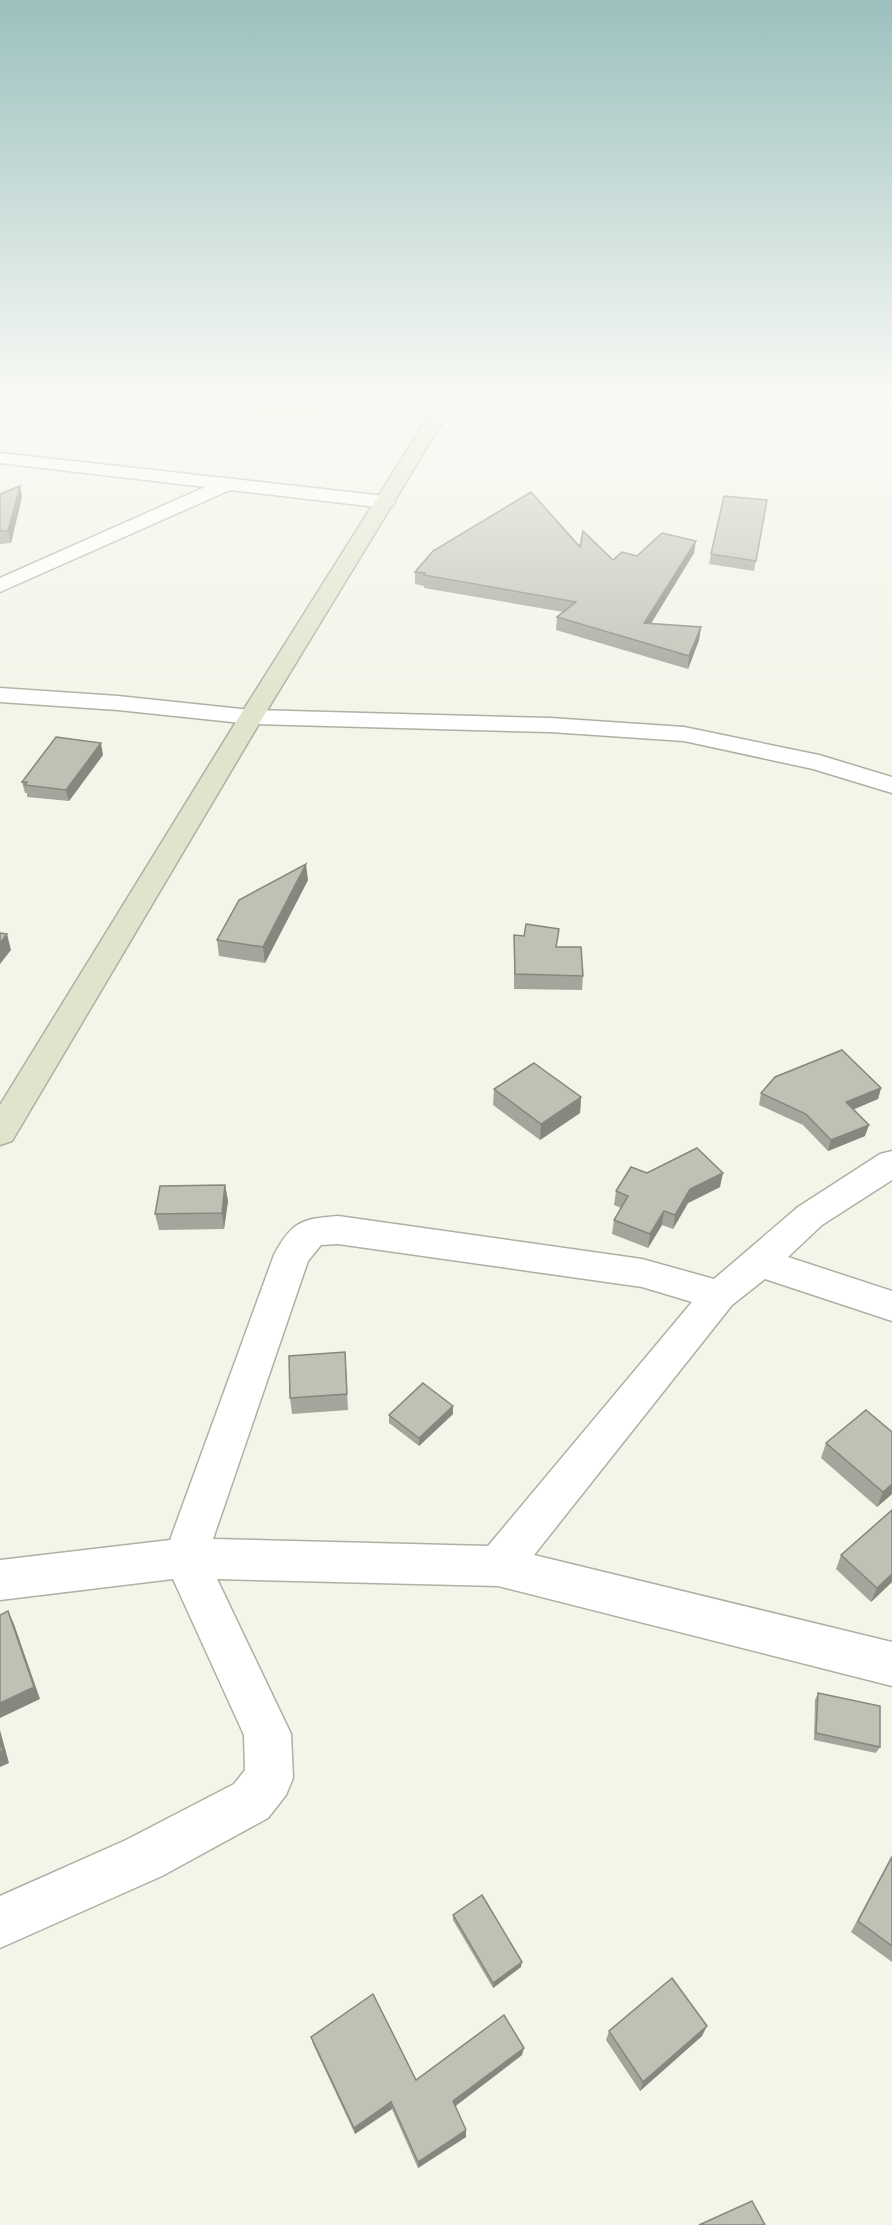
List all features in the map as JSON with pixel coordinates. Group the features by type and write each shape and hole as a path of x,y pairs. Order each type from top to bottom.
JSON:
{"main road":[{"path":"0,1133 251,717 385,502"}],"street":[{"path":"0,586 187,502"},
{"path":"0,695 118,703 251,717 550,725 684,734 819,763 892,785"},
{"path":"498,1566 719,1294 735,1284 810,1216 892,1163"},
{"path":"0,1922 144,1858 251,1802 269,1778 267,1734 185,1558 292,1255 310,1232 338,1230 642,1273 719,1294"},
{"path":"758,1262 892,1305"},
{"path":"0,1580 185,1558 498,1566 892,1665"}],"building":[{"path":"0,502 16,502 8,531 0,531"},
{"path":"515,502 540,502 580,547 583,531 613,560 622,552 637,556 662,533 696,541 644,623 701,627 689,656 557,617 576,602 415,572 433,551"},
{"path":"723,502 767,502 756,561 711,554"},
{"path":"56,737 101,743 66,790 25,785 27,782 22,782"},
{"path":"306,864 263,947 217,940 239,900"},
{"path":"526,924 559,929 556,947 581,947 583,976 515,974 514,935 524,936"},
{"path":"0,933 7,934 0,943"},
{"path":"842,1050 881,1088 846,1102 869,1125 831,1140 806,1114 761,1093 775,1077"},
{"path":"534,1063 581,1097 541,1124 494,1089"},
{"path":"697,1148 723,1173 690,1189 675,1215 664,1211 650,1234 614,1220 628,1196 616,1191 631,1167 647,1173"},
{"path":"225,1185 222,1213 155,1214 160,1186"},
{"path":"345,1352 347,1394 290,1398 289,1356"},
{"path":"423,1383 453,1406 419,1438 389,1415"},
{"path":"866,1410 892,1432 892,1484 883,1492 826,1443"},
{"path":"892,1510 892,1574 877,1588 841,1555"},
{"path":"8,1611 34,1687 0,1703 0,1615"},
{"path":"818,1693 880,1706 880,1747 816,1733"},
{"path":"892,1857 892,1946 858,1921"},
{"path":"482,1895 522,1962 493,1983 453,1915"},
{"path":"672,1978 707,2026 643,2082 609,2031"},
{"path":"373,1994 416,2080 504,2015 524,2048 453,2101 466,2130 418,2162 391,2102 354,2128 311,2037"},
{"path":"752,2201 765,2225 699,2225"}]}
